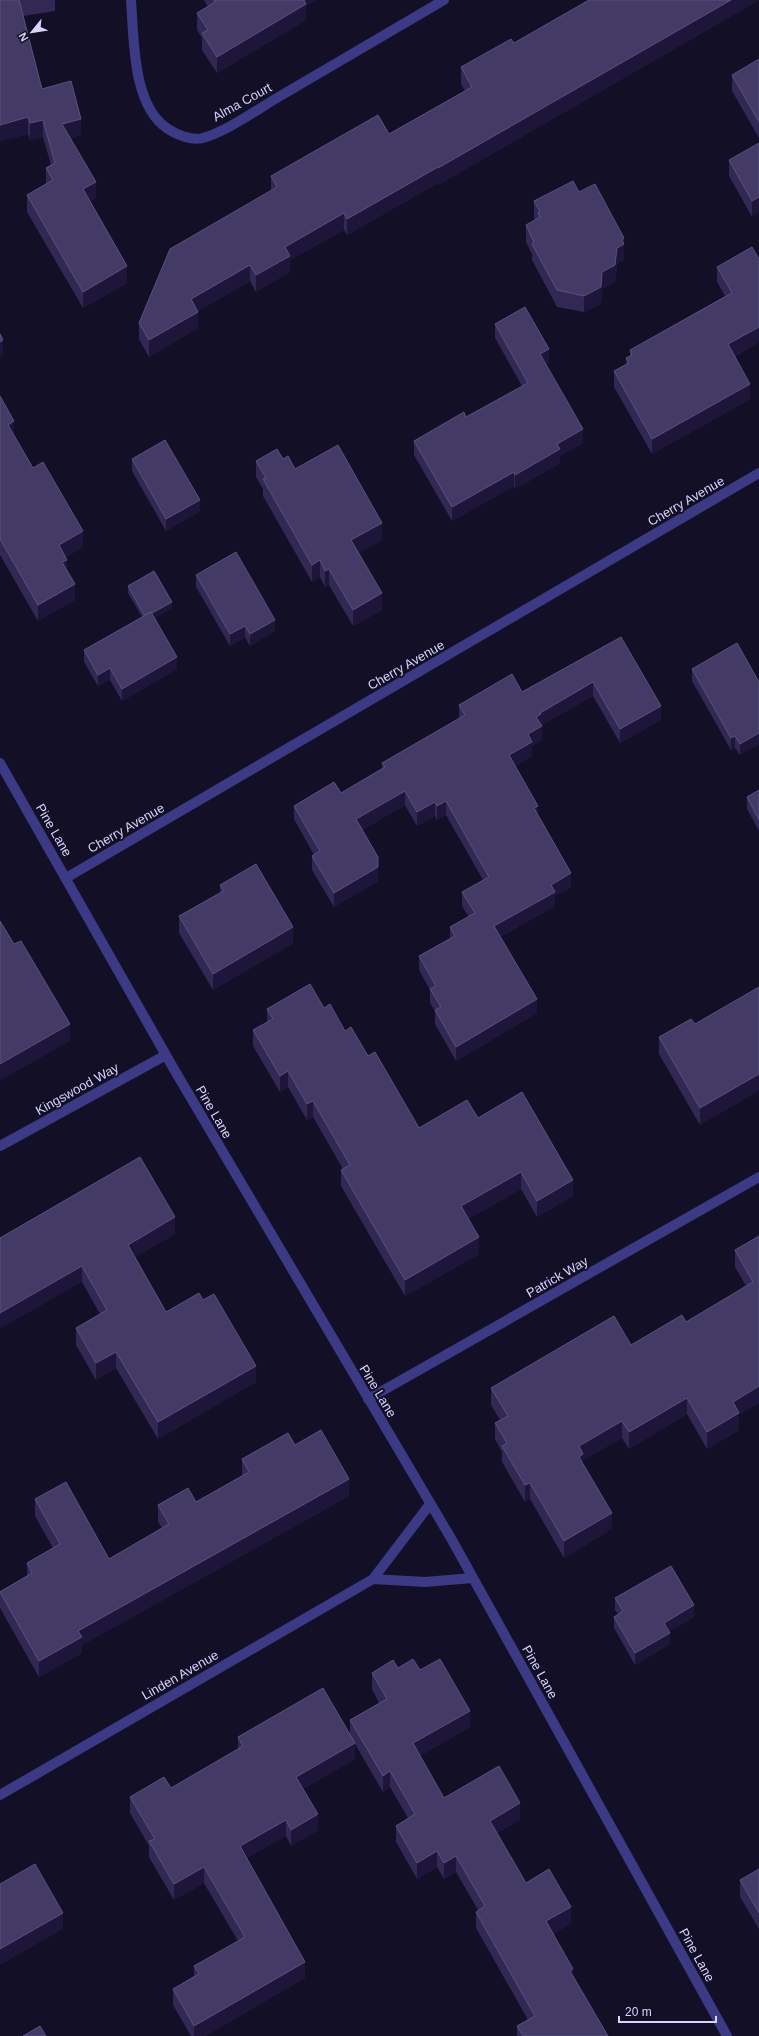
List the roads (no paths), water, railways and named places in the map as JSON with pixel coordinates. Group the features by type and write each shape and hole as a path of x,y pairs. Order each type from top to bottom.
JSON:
{"street":[{"name":"Alma Court","path":"131,0 137,70 143,95 153,112 167,129 183,137 202,138 260,108 444,0"},
{"name":"Cherry Avenue","path":"66,878 759,473"},
{"name":"Pine Lane","path":"0,763 166,1055 430,1504 727,2036"},
{"name":"Kingswood Way","path":"0,1146 166,1055"},
{"name":"Patrick Way","path":"368,1399 759,1177"},
{"name":"Linden Avenue","path":"0,1795 374,1579 430,1504"},
{"path":"374,1579 426,1582 472,1578"}]}
